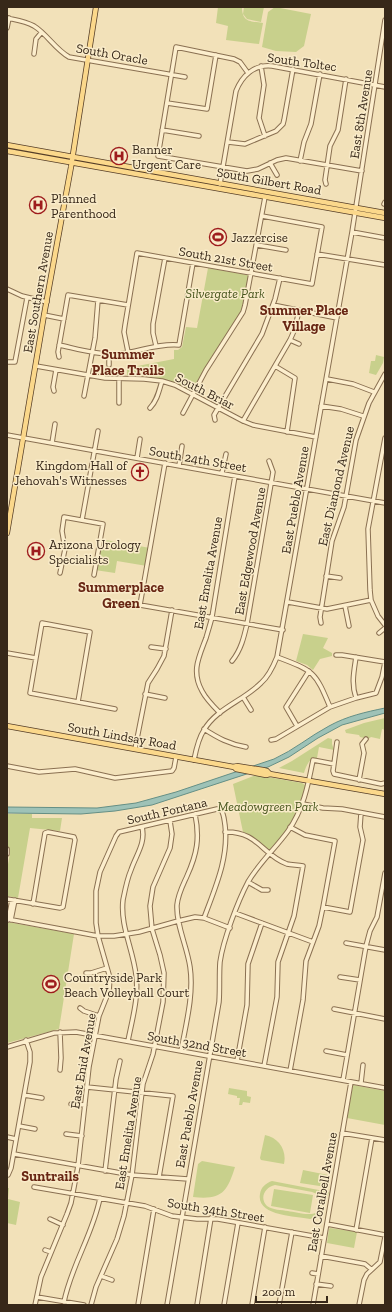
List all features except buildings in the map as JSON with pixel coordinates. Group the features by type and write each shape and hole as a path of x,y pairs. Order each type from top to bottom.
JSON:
{"main road":[{"name":"East Southern Avenue","path":"7,533 44,315 72,163 96,7"},
{"name":"South Gilbert Road","path":"7,146 139,169 265,197 385,213"},
{"name":"South Gilbert Road","path":"7,151 140,175 293,197 385,218"},
{"path":"139,169 140,175"},
{"path":"265,197 267,195 286,198 293,197"},
{"name":"South Lindsay Road","path":"7,726 234,767 237,766 263,770 270,774"},
{"name":"South Lindsay Road","path":"234,767 239,770 266,775 270,774 385,794"}],"street":[{"name":"South Oracle","path":"8,18 23,21 36,28 66,55 87,61 185,77"},
{"path":"7,28 8,18"},
{"name":"East 8th Avenue","path":"355,210 376,85 385,20"},
{"path":"36,28 39,24"},
{"path":"34,54 36,39 41,33"},
{"name":"South Toltec","path":"171,75 176,47 237,60 248,72 266,65 385,87"},
{"path":"167,103 207,109 216,55"},
{"path":"261,66 264,85 259,118 265,136"},
{"path":"228,142 245,144 276,131 283,124 293,69"},
{"path":"220,186 236,91 248,72"},
{"path":"300,161 305,138 311,124 320,74"},
{"path":"171,75 158,156 247,171 258,169 281,159 362,171"},
{"path":"326,184 325,180 330,146 338,130 346,79"},
{"path":"162,130 199,136"},
{"path":"270,163 277,175"},
{"path":"183,413 243,312 252,273 265,197"},
{"name":"East Pueblo Avenue","path":"194,760 198,743 204,729 220,713 265,679 274,666 277,657 308,488 355,210"},
{"path":"262,216 322,227 317,254 385,265"},
{"path":"352,232 385,238"},
{"path":"257,245 286,250"},
{"name":"South 21st Street","path":"128,305 137,253 312,284 317,254"},
{"path":"156,346 153,333 153,324 165,258"},
{"path":"59,345 109,354 169,344 179,345 193,263"},
{"path":"215,420 214,415 262,334 273,305 280,278"},
{"path":"7,289 27,298 47,302"},
{"path":"59,357 59,345 68,295 128,305 124,332 128,352"},
{"path":"7,362 15,362 27,298"},
{"path":"84,396 93,352 98,300"},
{"path":"273,305 337,318"},
{"path":"243,421 290,340 299,311"},
{"path":"44,315 64,319"},
{"path":"290,340 299,344"},
{"path":"109,354 109,366"},
{"name":"South Briar","path":"36,366 89,375 162,381 175,385 243,421 258,427 316,437"},
{"path":"275,366 295,378 287,432"},
{"path":"54,391 53,387 56,370"},
{"name":"East Diamond Avenue","path":"321,623 321,608 332,541 346,496 356,440 363,416 374,392 385,374"},
{"path":"119,378 119,403"},
{"path":"326,379 353,384 374,392"},
{"path":"150,408 157,398 162,381"},
{"path":"322,406 341,409 363,416"},
{"path":"52,443 55,424"},
{"path":"82,520 98,431"},
{"name":"South 24th Street","path":"7,435 385,503"},
{"path":"137,458 140,438"},
{"path":"379,633 385,626 378,616 371,600 368,529 385,438"},
{"path":"179,466 182,446"},
{"path":"222,473 226,454"},
{"name":"East Edgewood Avenue","path":"232,661 244,638 247,624 272,482 273,472 269,461"},
{"path":"165,463 140,604 283,630"},
{"name":"East Emelita Avenue","path":"220,713 203,692 197,679 196,670 197,660 209,631 212,617 235,476"},
{"path":"60,573 65,549 62,531 64,517 103,524 94,575"},
{"path":"326,576 340,578"},
{"path":"288,602 326,609 371,600"},
{"path":"345,606 349,626"},
{"path":"135,749 148,682 162,662 166,649 172,610"},
{"path":"78,702 90,632 42,623 30,693 115,709"},
{"path":"151,647 166,649"},
{"path":"7,653 36,658"},
{"path":"271,740 276,739 330,707 376,693 382,677 385,662 336,655"},
{"path":"277,657 299,665 316,677 330,707"},
{"path":"356,657 352,679 353,690 356,698"},
{"path":"297,726 286,707 309,671"},
{"path":"145,694 165,698"},
{"path":"243,697 251,710"},
{"path":"204,729 222,740 246,747"},
{"path":"359,780 364,753 362,744 366,739"},
{"path":"338,742 334,764 334,774 359,780 385,783"},
{"path":"7,766 39,772 75,769 119,778 172,771 176,757"},
{"name":"East Pueblo Avenue","path":"167,1305 219,1002 220,962 224,944 248,882 297,818 303,804 308,781 309,767 313,760 334,764"},
{"path":"303,804 385,817"},
{"name":"South Fontana","path":"118,833 222,808 226,832"},
{"path":"323,907 350,912 363,840 360,827 361,812"},
{"path":"182,1051 191,998 191,981 186,945 178,920 177,903 197,850 198,842 195,814"},
{"name":"East Emelita Avenue","path":"91,1305 122,1223 127,1203 132,1175 143,1081 155,1046 163,997 164,979 162,961 152,929 150,906 153,887 170,848 172,834 170,821"},
{"path":"128,1041 137,984 135,965 126,934 123,901 131,870 142,843 144,832 142,827"},
{"path":"290,827 305,835 335,841 323,907 306,961 303,1000 290,1071"},
{"path":"204,918 220,876 226,832 236,831 243,833 256,841 277,858 288,864 303,866 294,916 278,962 276,997 264,1066"},
{"path":"7,899 33,904 62,908 65,899 75,840 74,837 46,832 33,904"},
{"name":"East Enid Avenue","path":"35,1305 41,1277 69,1211 78,1166 87,1087 95,1036 99,1016 109,991 110,978 98,936 96,923 96,890 100,872 118,833"},
{"path":"7,849 7,854"},
{"path":"343,1080 366,946 370,931 377,917 385,873"},
{"path":"248,882 262,890 268,890"},
{"path":"13,900 9,920 98,936 126,934 152,929 178,920 195,917 204,918 230,928"},
{"path":"379,909 385,910"},
{"path":"235,913 313,942"},
{"path":"237,1061 247,1005 248,964 262,923"},
{"path":"346,942 385,950"},
{"path":"86,973 107,968"},
{"path":"340,977 360,980"},
{"path":"80,1008 84,1011 99,1016"},
{"path":"334,1009 385,1019"},
{"path":"60,1032 60,1070"},
{"name":"South 32nd Street","path":"7,1046 60,1032 76,1032 385,1088"},
{"path":"8,1175 11,1170 14,1154 30,1057 26,1040"},
{"path":"326,1052 347,1055"},
{"path":"105,1170 114,1090 120,1061"},
{"path":"361,1083 363,1065"},
{"name":"East Coralbell Avenue","path":"313,1305 351,1082"},
{"path":"87,1087 173,1096 159,1177"},
{"path":"24,1095 42,1098"},
{"path":"71,1104 85,1105"},
{"path":"19,1126 35,1129"},
{"path":"342,1133 385,1140"},
{"path":"66,1134 82,1136"},
{"path":"7,1137 16,1139"},
{"path":"356,1230 372,1138"},
{"path":"14,1154 132,1175 188,1179"},
{"name":"South 34th Street","path":"34,1187 145,1206 172,1216 197,1219 211,1218 324,1238"},
{"path":"64,1302 67,1288 96,1217 100,1198"},
{"path":"138,1305 154,1209"},
{"path":"197,1305 211,1218"},
{"path":"50,1219 63,1224"},
{"path":"224,1305 238,1223"},
{"path":"326,1224 385,1236 380,1262 371,1269 364,1280 359,1305"},
{"path":"252,1305 265,1227"},
{"path":"279,1305 292,1232"},
{"path":"113,1248 117,1250"},
{"path":"45,1250 51,1252"},
{"path":"321,1256 365,1264 371,1269"},
{"path":"312,1273 318,1274"},
{"path":"101,1276 112,1280"},
{"path":"316,1284 331,1286"},
{"path":"36,1297 84,1305"}],"green space":[{"path":"218,7 242,7 242,12 245,19 263,23 259,44 226,40 228,26 216,23"},
{"path":"244,7 264,7 261,22 247,19 243,14"},
{"path":"275,7 311,14 304,46 296,52 276,51 262,47 268,12"},
{"name":"Silvergate Park","path":"208,268 248,275 249,277 242,310 191,391 176,383 160,378 127,375 127,368 174,359 174,350 178,350 182,347 186,327 197,328"},
{"path":"376,355 384,357 383,363 376,375 369,373 371,361 375,361"},
{"path":"100,539 150,548 147,566 117,561 115,573 95,570"},
{"path":"303,634 328,638 323,648 332,653 332,656 320,659 313,670 307,665 296,661"},
{"path":"385,718 385,730 382,729 380,739 371,737 367,740 359,735 346,733 345,730 364,723"},
{"path":"328,738 332,739 334,750 319,747 317,758 310,761 304,773 279,768 292,761"},
{"name":"Meadowgreen Park","path":"256,775 302,783 305,785 304,794 298,812 282,836 270,849 243,832 233,784"},
{"path":"7,814 32,814 32,818 62,818 60,831 30,828 18,898 7,896 7,870 10,853 7,842"},
{"path":"7,922 74,934 59,1029 7,1043"},
{"path":"353,1085 385,1091 385,1125 347,1118"},
{"path":"229,1088 247,1091 247,1096 251,1097 250,1103 243,1102 242,1105 239,1105 240,1098 228,1094"},
{"path":"265,1135 274,1139 281,1145 285,1159 284,1164 261,1160 260,1158"},
{"path":"202,1161 235,1167 226,1189 222,1193 216,1196 203,1198 193,1197 198,1164"},
{"path":"303,1170 328,1175 326,1187 300,1183"},
{"path":"272,1181 329,1192 328,1196 325,1195 323,1197 324,1205 322,1211 318,1216 310,1219 287,1216 270,1211 264,1207 260,1201 260,1194 263,1187","holes":["275,1185 317,1194 320,1199 321,1206 315,1213 310,1214 277,1210 267,1206 263,1200 266,1190"]},
{"path":"7,1188 9,1188 8,1199 20,1202 16,1225 7,1223"},
{"path":"274,1189 313,1195 310,1213 271,1206"},
{"path":"330,1228 357,1232 354,1248 327,1243"}],"water":[{"path":"385,708 385,713 342,725 318,738 289,757 268,767 152,805 115,811 81,814 7,813 7,807 97,808 136,803 176,792 274,759 336,723 357,715"}],"place":[{"name":"Banner Urgent Care","path":"119,156"},
{"name":"Planned Parenthood","path":"38,205"},
{"name":"Jazzercise","path":"218,237"},
{"name":"Kingdom Hall of Jehovah's Witnesses","path":"140,472"},
{"name":"Arizona Urology Specialists","path":"36,551"},
{"name":"Countryside Park Beach Volleyball Court","path":"51,984"}],"district":[{"name":"Summer Place Village","path":"304,318"},
{"name":"Summer Place Trails","path":"128,362"},
{"name":"Summerplace Green","path":"121,596"},
{"name":"Suntrails","path":"50,1176"}]}
